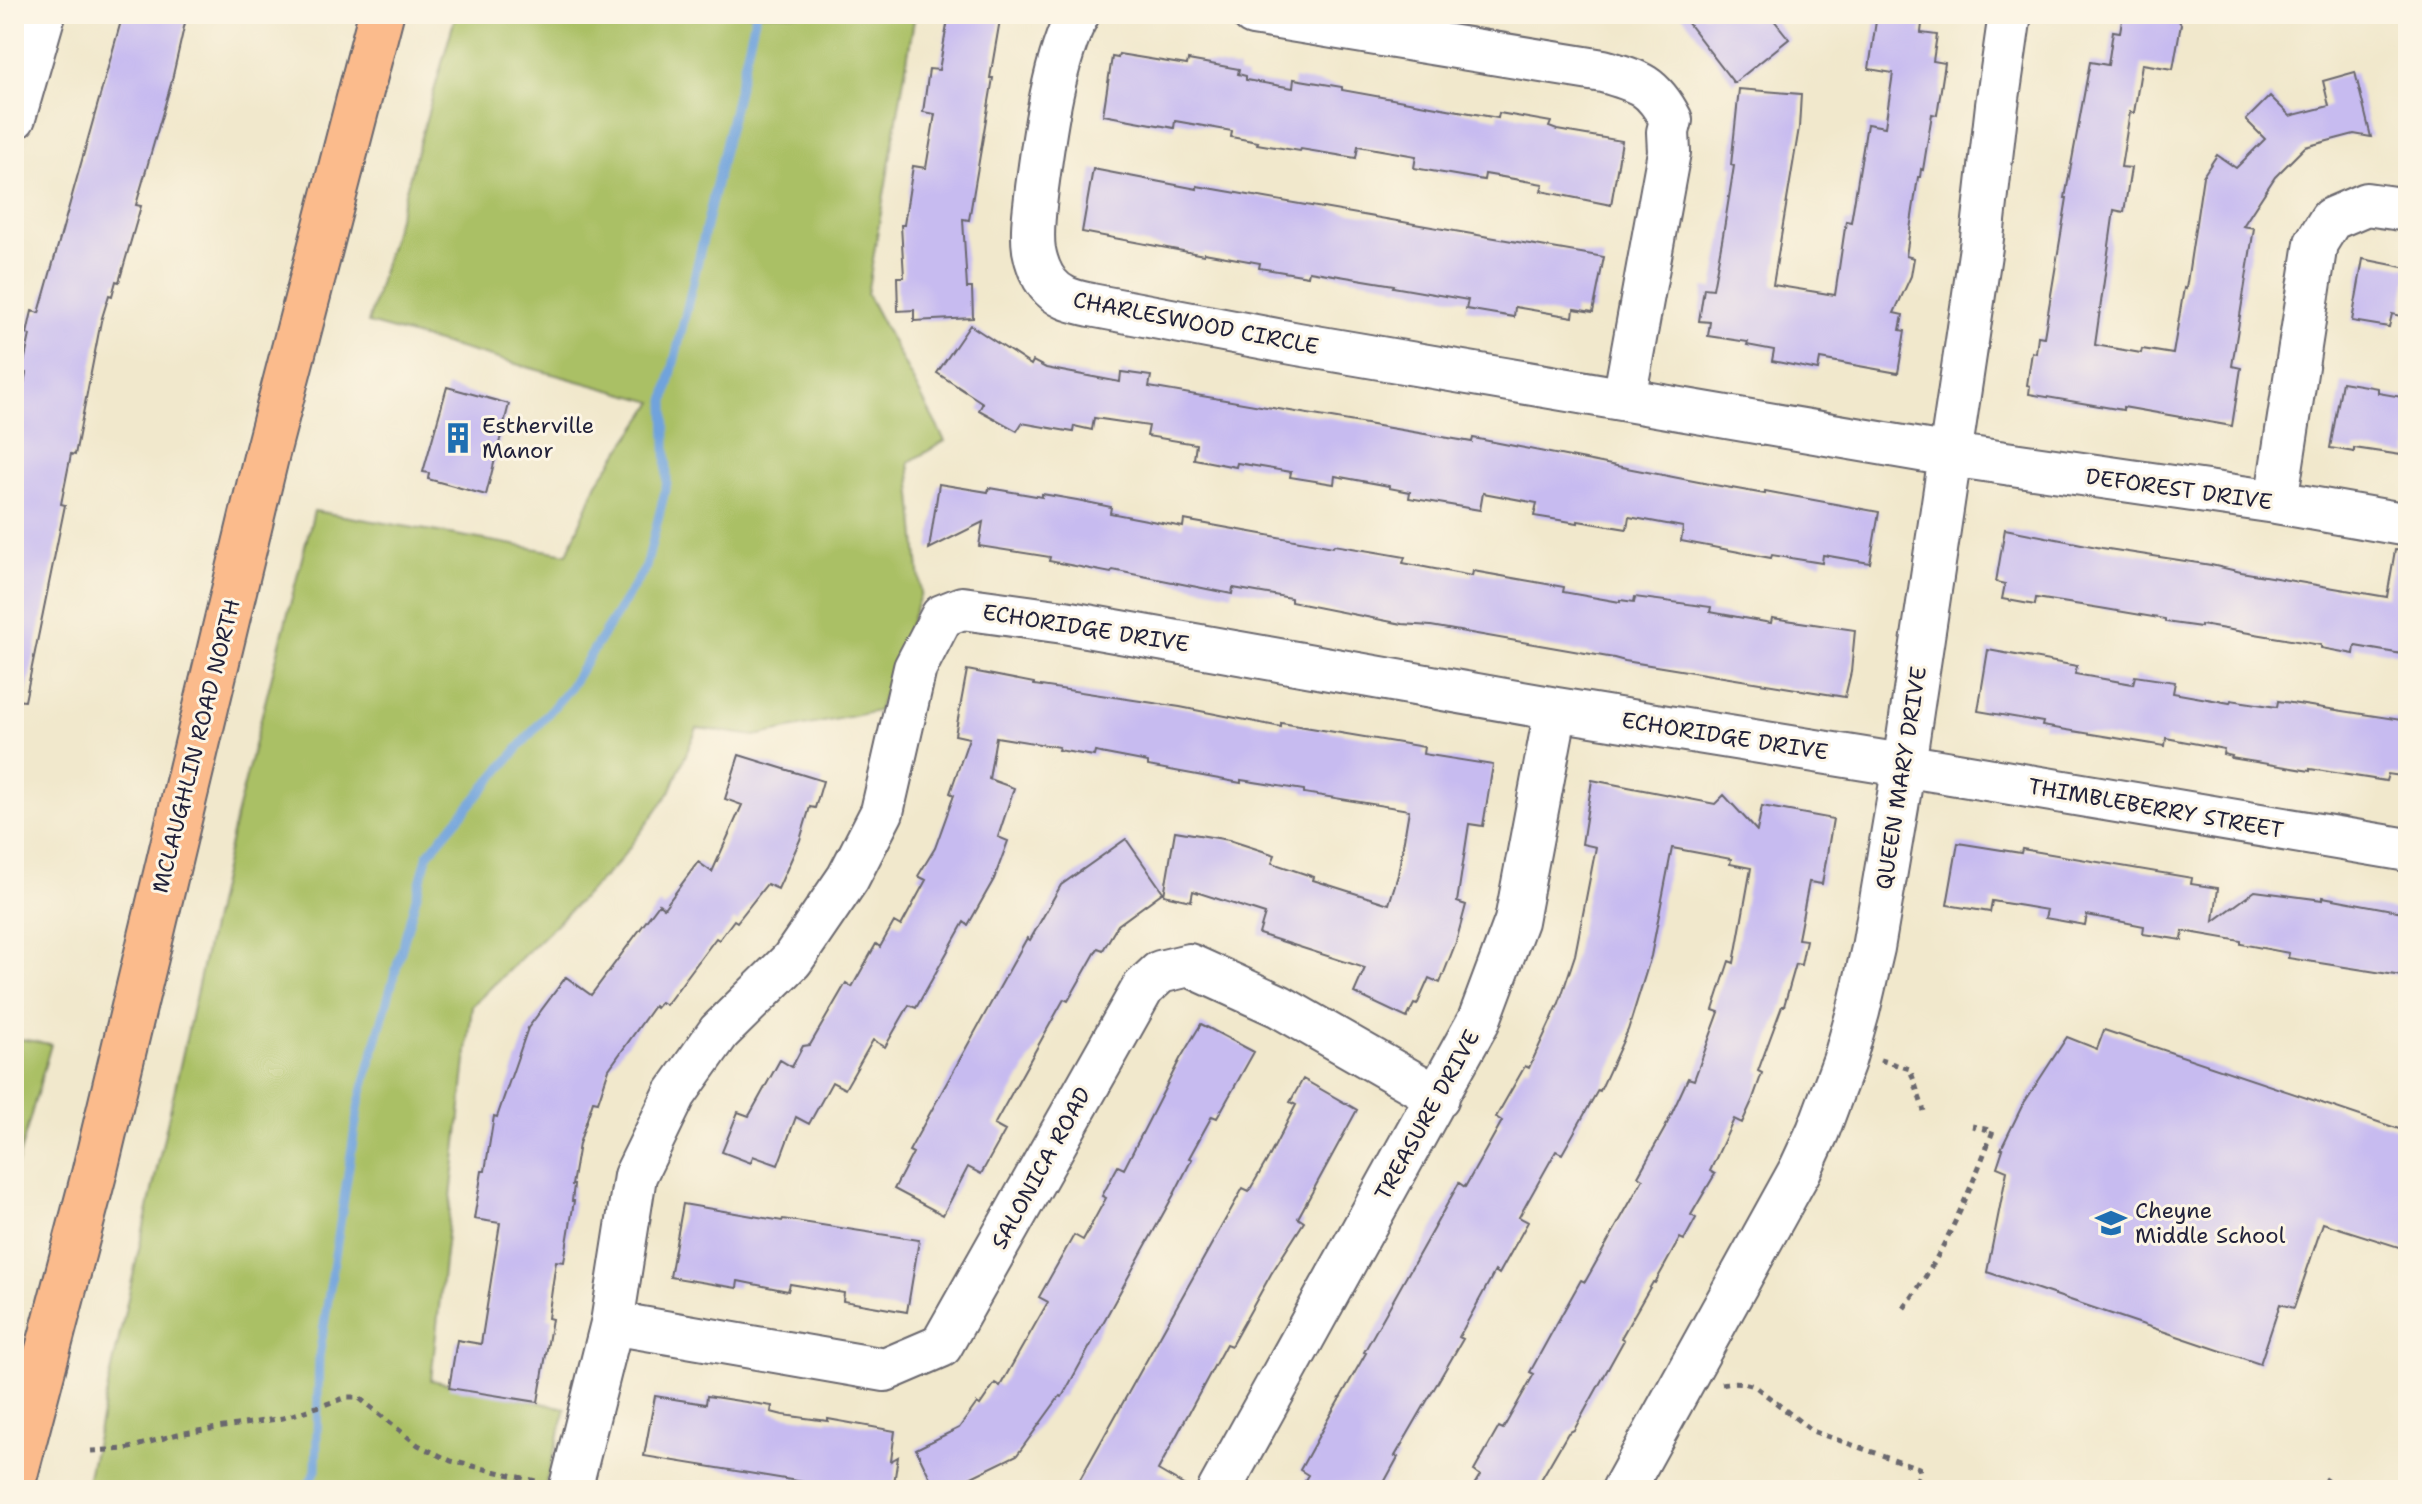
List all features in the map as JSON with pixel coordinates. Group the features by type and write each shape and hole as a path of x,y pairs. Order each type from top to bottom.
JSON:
{"main road":[{"name":"MCLAUGHLIN ROAD NORTH","path":"14,1479 94,1174 267,453 381,14"}],"street":[{"path":"14,118 44,14"},
{"name":"CHARLESWOOD CIRCLE","path":"1078,14 1063,53 1044,131 1034,213 1037,261 1048,283 1060,297 1298,344 1950,455"},
{"path":"1253,14 1603,71 1648,87 1660,100 1671,120 1669,152 1624,399"},
{"name":"QUEEN MARY DRIVE","path":"1623,1490 1800,1170 1844,1061 1869,970 1904,765 1981,247 2010,14"},
{"path":"2276,502 2316,243 2331,219 2366,204 2408,210"},
{"name":"DEFOREST DRIVE","path":"1950,455 2276,502 2408,525"},
{"name":"ECHORIDGE DRIVE","path":"570,1489 612,1323 635,1176 675,1094 719,1032 792,960 848,878 882,812 915,668 942,616 962,608 1064,622 1556,709 1904,765"},
{"name":"TREASURE DRIVE","path":"1219,1490 1479,1020 1516,921 1556,709"},
{"name":"THIMBLEBERRY STREET","path":"1904,765 2408,850"},
{"name":"SALONICA ROAD","path":"612,1323 885,1370 941,1346 1143,988 1160,972 1189,965 1279,1006 1438,1097"}],"path":[{"path":"1880,1060 1910,1069 1924,1111"},
{"path":"1904,1308 1924,1280 1945,1241 1993,1131 1972,1126"},
{"path":"1721,1385 1747,1383 1812,1431 1919,1468 1913,1490"},
{"path":"91,1451 126,1449 178,1434 283,1418 348,1397 358,1397 418,1445 451,1461 570,1489"},
{"path":"2318,1490 2327,1478"}],"green space":[{"path":"456,14 915,14 867,294 945,441 909,462 921,593 878,711 755,736 697,728 670,792 617,864 472,1006 431,1380 566,1408 544,1490 85,1490 235,820 314,511 567,554 597,483 654,402 368,323"},
{"path":"14,1038 51,1044 14,1175"}],"building":[{"path":"123,14 187,14 171,84 136,205 141,206 119,282 116,281 112,296 109,295 101,321 75,455 71,454 61,504 65,505 25,701 14,700 14,470 20,442 17,442 20,427 16,426 26,373 22,372 30,335 27,334 32,311 39,313"},
{"path":"949,14 1001,14 969,220 963,219 967,288 972,288 973,318 914,321 914,310 898,311 897,277 904,277 901,225 904,225 913,166 926,168 935,114 923,112 929,69 939,70"},
{"path":"1681,14 1769,14 1789,39 1734,83"},
{"path":"1877,14 1923,14 1921,33 1937,35 1933,61 1945,63 1937,115 1932,114 1923,170 1918,177 1906,256 1914,258 1911,276 1894,313 1903,315 1900,330 1905,331 1898,373 1820,359 1818,370 1772,361 1774,350 1747,345 1748,342 1708,336 1710,322 1699,321 1704,288 1713,289 1723,235 1734,166 1731,165 1739,89 1801,94 1799,128 1773,285 1835,295 1846,221 1851,222 1867,124 1885,127 1893,73 1869,69"},
{"path":"2123,14 2174,14 2181,24 2173,69 2142,64 2121,167 2131,168 2124,212 2114,210 2095,345 2141,353 2142,349 2173,354 2203,176 2217,155 2236,168 2265,139 2246,120 2270,96 2290,116 2329,106 2323,81 2355,72 2371,137 2354,134 2305,147 2275,177 2243,226 2254,228 2232,366 2241,368 2232,426 2029,394 2030,386 2027,385 2032,352 2036,353 2038,336 2044,337 2090,62 2108,65 2113,31 2120,32"},
{"path":"1119,54 1187,65 1188,60 1239,69 1238,74 1246,76 1246,80 1293,88 1294,79 1498,118 1499,113 1551,122 1549,127 1557,130 1622,141 1611,205 1541,191 1543,184 1485,174 1484,180 1414,168 1416,156 1358,146 1356,158 1300,151 1231,137 1232,131 1175,121 1174,128 1103,115 1112,57 1118,58"},
{"path":"1093,169 1604,257 1593,312 1574,309 1573,317 1515,307 1514,317 1466,309 1468,300 1394,285 1309,271 1308,276 1259,268 1260,263 1082,232"},
{"path":"2363,259 2408,268 2401,316 2392,314 2389,327 2352,321"},
{"path":"970,325 1031,365 1033,361 1046,368 1120,382 1121,372 1151,376 1149,387 1472,442 1473,438 1709,484 1879,512 1870,563 1823,555 1822,563 1772,555 1771,558 1681,541 1683,527 1629,517 1627,529 1534,516 1537,503 1483,493 1480,510 1409,498 1410,492 1335,476 1334,484 1290,477 1291,472 1237,463 1236,467 1194,459 1196,444 1147,436 1149,426 1094,418 1092,430 1074,426 1073,432 1022,423 1017,431 979,410 983,403 937,373"},
{"path":"2342,382 2378,388 2378,393 2408,398 2408,456 2354,448 2354,452 2330,448"},
{"name":"Estherville Manor","path":"447,387 509,404 486,495 428,479 429,473 423,472"},
{"path":"939,484 1077,500 1111,507 1110,513 1183,527 1184,520 1376,552 1405,557 1403,563 1472,576 1473,571 1564,587 1563,592 1620,602 1634,602 1635,597 1711,607 1710,612 1771,623 1772,618 1855,630 1851,672 1845,697 1431,626 1402,624 1291,602 1291,598 1233,588 1232,594 1113,570 1111,573 1049,561 1050,557 979,546 983,522 929,549"},
{"path":"2005,529 2387,597 2395,550 2408,551 2408,655 2355,646 2354,654 2321,648 2321,645 2165,622 2165,619 2036,598 2035,605 2002,599 2005,584 1996,582"},
{"path":"1988,650 2077,666 2075,674 2133,684 2135,676 2175,682 2173,693 2230,703 2231,700 2277,707 2278,701 2408,721 2408,777 2388,774 2386,781 2310,771 2231,758 2223,754 2224,749 2166,738 2165,746 2042,726 2043,722 1978,711"},
{"path":"967,670 1034,685 1180,707 1281,727 1281,723 1424,747 1423,754 1493,765 1483,826 1469,824 1457,902 1466,905 1440,983 1429,978 1417,1005 1414,1004 1407,1018 1354,993 1365,968 1259,934 1265,914 1193,891 1191,901 1164,895 1175,831 1229,840 1275,855 1272,863 1314,877 1313,880 1389,904 1398,875 1409,810 1304,793 1304,790 1241,780 1241,783 1148,766 1148,762 1095,752 1094,756 996,737 989,779 1014,788 998,837 1008,841 994,879 968,925 964,922 916,1008 909,1005 885,1047 873,1040 845,1089 832,1082 809,1124 796,1117 778,1165 753,1156 751,1163 722,1152 738,1112 749,1116 780,1060 792,1067 803,1046 810,1045 846,983 852,987 876,944 880,947 894,922 901,926 926,880 918,876 935,848 954,795 950,793 969,738 955,735"},
{"path":"739,755 823,781 815,808 810,807 800,840 778,889 767,884 737,922 734,920 719,940 716,938 666,1005 661,1002 656,1008 654,1006 609,1069 598,1102 593,1101 579,1144 564,1262 556,1261 548,1318 552,1319 538,1402 449,1388 457,1340 481,1344 500,1223 474,1219 494,1116 497,1117 528,1028 566,977 591,995 659,904 664,908 698,862 712,872 742,805 725,799"},
{"path":"1592,780 1715,804 1724,795 1757,831 1762,806 1833,819 1822,884 1809,882 1798,939 1806,940 1801,965 1796,964 1784,1006 1758,1071 1762,1073 1752,1101 1742,1123 1734,1119 1710,1171 1715,1174 1691,1215 1696,1218 1684,1240 1680,1238 1653,1282 1574,1430 1568,1433 1535,1490 1471,1490 1480,1475 1474,1471 1499,1427 1503,1429 1534,1374 1530,1372 1581,1280 1585,1282 1643,1179 1638,1176 1688,1078 1694,1080 1719,1012 1713,1010 1729,961 1734,963 1751,868 1730,864 1731,859 1672,848 1651,956 1628,1030 1600,1091 1562,1154 1556,1151 1519,1217 1528,1222 1499,1274 1495,1271 1459,1337 1463,1339 1395,1456 1398,1457 1380,1490 1299,1490 1308,1475 1300,1470 1459,1183 1465,1187 1502,1121 1496,1117 1525,1066 1529,1068 1559,1003 1575,955 1596,847 1582,844"},
{"path":"1126,839 1163,892 1118,925 1103,950 1098,948 1068,1001 1064,999 994,1125 1005,1131 981,1174 968,1167 943,1215 894,1189 913,1153 909,1151 1027,938 1030,940 1061,885"},
{"path":"1958,843 2021,853 2022,849 2192,878 2191,884 2218,888 2214,921 2255,891 2323,900 2323,897 2408,913 2408,977 2288,958 2289,953 2183,931 2182,940 2143,934 2144,926 2087,915 2085,925 2045,918 2047,910 1992,901 1990,912 1947,905"},
{"path":"1201,1024 1254,1052 1217,1118 1212,1116 1173,1196 1062,1397 1017,1455 945,1490 936,1490 916,1449 959,1428 995,1383 1000,1386 1048,1302 1039,1297 1074,1235 1083,1240 1106,1198 1102,1196 1118,1166 1124,1169"},
{"path":"2104,1030 2408,1132 2408,1250 2323,1223 2294,1308 2280,1304 2260,1364 1987,1272 2007,1171 1997,1167 2001,1149 2022,1106 2067,1037 2097,1049"},
{"path":"1303,1079 1357,1110 1298,1218 1304,1222 1231,1346 1226,1344 1158,1470 1192,1490 1074,1490 1243,1188 1249,1191 1269,1157 1296,1105 1290,1102"},
{"path":"683,1204 919,1240 907,1312 843,1301 844,1293 790,1284 788,1291 738,1281 737,1288 670,1277"},
{"path":"655,1396 706,1404 707,1396 772,1406 771,1412 783,1415 828,1419 895,1431 891,1461 898,1457 893,1490 831,1490 840,1486 644,1456"}],"waterway":[{"path":"306,1490 316,1470 319,1357 359,1103 428,854 568,690 646,567 667,483 665,401 756,14"}],"place":[{"name":"Estherville Manor","path":"458,438"},
{"name":"Cheyne Middle School","path":"2111,1223"}]}
